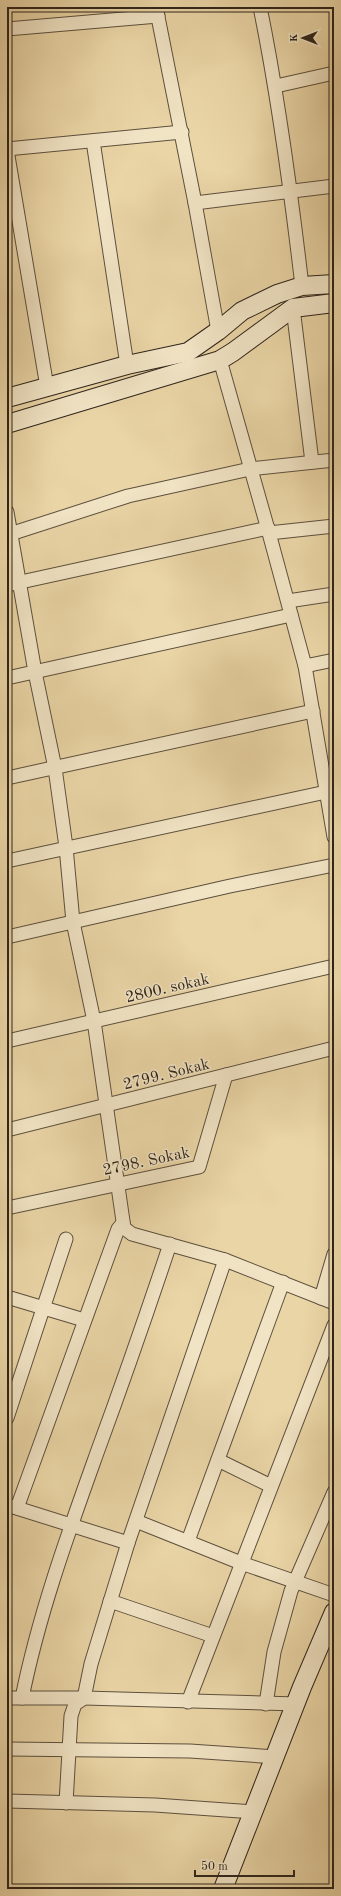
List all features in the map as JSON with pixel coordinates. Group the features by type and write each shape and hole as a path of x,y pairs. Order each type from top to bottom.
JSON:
{"main road":[{"path":"7,398 127,365 188,352 218,331 242,311 278,294 302,286 334,284"},
{"path":"7,424 220,360 293,308 334,303"},
{"path":"223,1889 297,1704 302,1687 334,1612"}],"street":[{"path":"260,7 276,86 291,192 302,286"},
{"path":"7,29 157,12 182,132 218,331"},
{"path":"276,86 334,73"},
{"path":"47,387 7,150 182,132"},
{"path":"93,141 127,365"},
{"path":"195,203 334,186"},
{"path":"293,308 312,462"},
{"path":"220,360 250,469 269,530 305,666 313,711 329,778 326,792 334,837"},
{"path":"9,534 128,496 250,469 334,460"},
{"path":"7,512 13,583 35,672 55,768 66,847 74,922 94,1021 124,1228 132,1234 226,1260 334,1303"},
{"path":"13,583 269,530 334,526"},
{"path":"288,601 334,594"},
{"path":"7,678 292,615"},
{"path":"305,666 334,660"},
{"path":"7,778 313,711"},
{"path":"7,861 66,847 326,792"},
{"path":"7,938 222,888 334,865"},
{"name":"2800. sokak","path":"7,1041 334,966"},
{"name":"2799. Sokak","path":"7,1130 334,1048"},
{"name":"2798. Sokak","path":"7,1208 118,1183 199,1167 226,1075"},
{"path":"123,1223 118,1229 10,1509 72,1525 128,1542"},
{"path":"7,1418 66,1239"},
{"path":"22,1698 32,1649 72,1525 134,1351 170,1244"},
{"path":"321,1298 334,1254"},
{"path":"66,1803 72,1716 75,1704 84,1698 91,1664 128,1542 226,1260"},
{"path":"188,1541 282,1282"},
{"path":"7,1297 84,1320"},
{"path":"188,1702 271,1486 332,1333"},
{"path":"218,1460 271,1486"},
{"path":"266,1704 274,1652 291,1591 334,1492"},
{"path":"136,1521 242,1563 334,1595"},
{"path":"110,1601 213,1636"},
{"path":"7,1698 84,1698 297,1704"},
{"path":"7,1750 190,1751 276,1757"},
{"path":"7,1801 155,1805 254,1812"}]}
